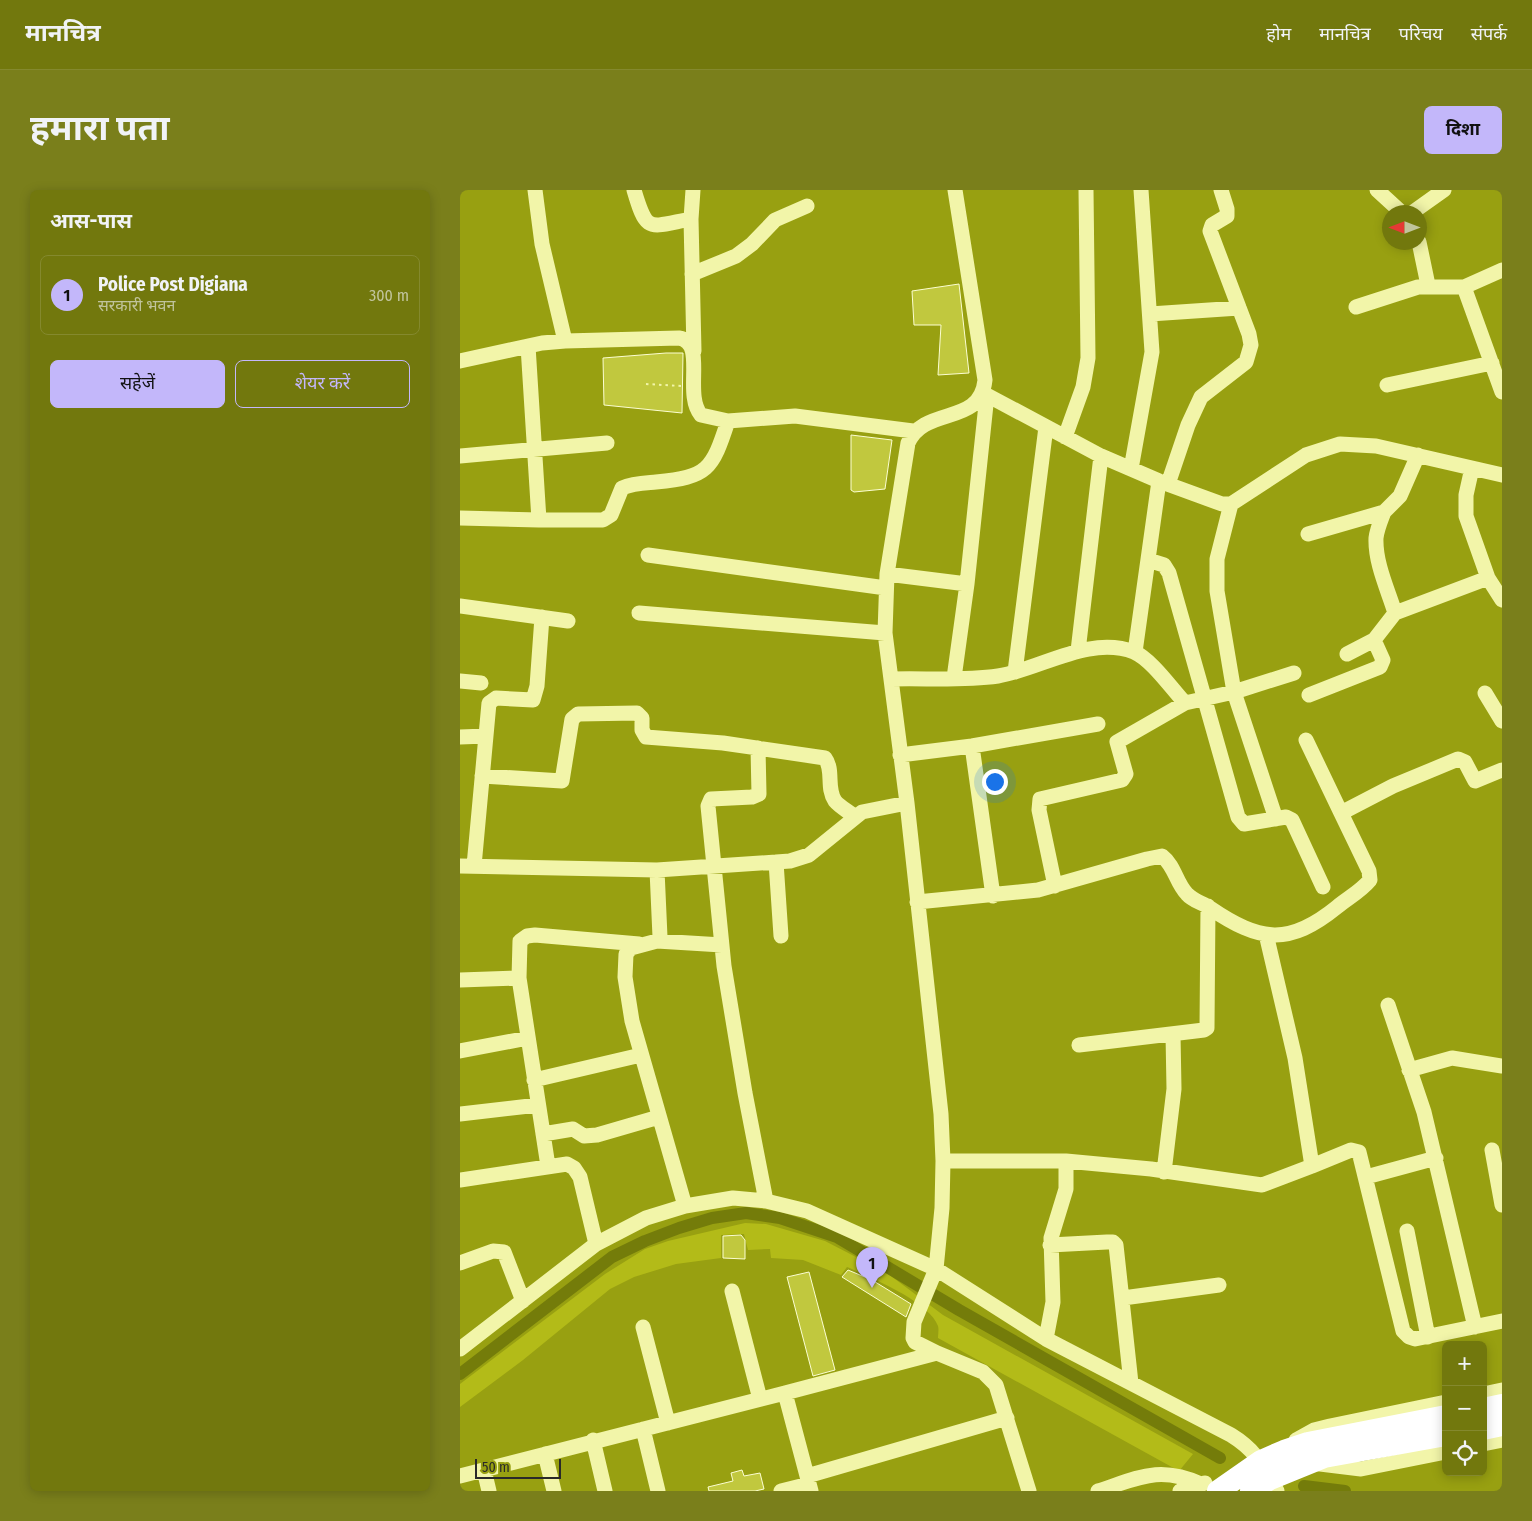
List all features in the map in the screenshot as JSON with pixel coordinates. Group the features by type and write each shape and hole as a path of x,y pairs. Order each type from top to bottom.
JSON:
{"highway":[{"path":"1487,1408 1502,1405"},
{"path":"1269,1477 1284,1451 1308,1443 1442,1417"},
{"path":"1487,1428 1502,1425"},
{"path":"1226,1486 1269,1477 1324,1457 1442,1437"}],"street":[{"path":"535,190 542,244 565,341"},
{"path":"634,190 642,216 647,222 659,225 690,220"},
{"path":"693,190 690,220 694,355 692,386 697,410 701,415 728,421 795,416 913,431 929,422 969,408 985,394"},
{"path":"954,678 967,584 985,394 985,380 955,190"},
{"path":"1065,437 1083,387 1088,358 1086,190"},
{"path":"1131,469 1152,352 1141,190"},
{"path":"1134,652 1148,560 1163,482 1201,397 1246,362 1251,345 1210,231 1212,226 1227,216 1221,190"},
{"path":"1377,190 1393,205"},
{"path":"1424,205 1444,190"},
{"path":"692,274 736,256 752,244 775,220 807,206"},
{"path":"1421,250 1428,285"},
{"path":"1356,308 1399,291 1428,285 1464,287 1502,270"},
{"path":"1464,287 1502,392"},
{"path":"1150,314 1239,308"},
{"path":"460,361 528,346 565,341 679,338 686,339 692,345 694,355"},
{"path":"528,346 539,520"},
{"path":"1387,385 1492,363"},
{"path":"985,394 1101,456 1214,502 1230,504 1306,455 1340,444 1359,444 1418,455 1502,475"},
{"path":"460,518 603,520 611,515 622,488 631,484 684,479 703,471 717,454 728,421"},
{"path":"1015,672 1046,427"},
{"path":"913,431 908,443 886,581 885,632 907,803 941,1114 943,1161 936,1269 914,1322 913,1338 915,1342 991,1378 1000,1393 1029,1491"},
{"path":"460,456 607,443"},
{"path":"1395,613 1378,559 1376,536 1384,512 1400,496 1418,455"},
{"path":"1078,651 1101,456"},
{"path":"1472,468 1466,495 1466,516 1488,578 1502,600"},
{"path":"1230,504 1218,551 1216,591 1234,692 1276,819"},
{"path":"1308,534 1384,512"},
{"path":"648,555 886,581 967,584"},
{"path":"1148,560 1164,565 1169,572 1240,822 1248,824 1289,818 1294,822 1324,887"},
{"path":"1347,654 1374,640 1395,613 1488,578"},
{"path":"460,606 568,621"},
{"path":"639,613 885,632"},
{"path":"542,617 535,696 530,701 503,698 491,699 487,708 482,776 467,866 657,870 715,868 800,859 809,855 854,816 871,808 907,803"},
{"path":"1309,695 1380,667 1383,660 1374,640"},
{"path":"891,678 994,676 1015,672 1078,651 1110,648 1134,652 1143,657 1185,703"},
{"path":"1055,886 1040,810 1040,799 1122,780 1126,774 1117,742 1185,703 1234,692 1294,673"},
{"path":"460,681 480,683"},
{"path":"1485,693 1502,721"},
{"path":"482,776 562,781 572,719 578,714 637,713 642,718 642,730 646,737 758,748 825,758 829,768 833,796 839,805 854,816"},
{"path":"900,755 972,746 1098,724"},
{"path":"460,736 486,736"},
{"path":"917,902 1020,894 1055,886 1147,858 1162,856 1171,866 1184,892 1233,924 1266,934 1284,935 1309,927 1324,918 1370,880 1369,871 1306,740"},
{"path":"972,746 993,896"},
{"path":"758,748 758,794 752,797 716,798 709,801 722,945 745,1092 766,1201"},
{"path":"1341,813 1393,786 1458,759 1465,762 1475,781 1502,770"},
{"path":"776,862 781,936"},
{"path":"657,870 661,925 660,938 657,941"},
{"path":"1079,1045 1204,1030 1209,1025 1208,906"},
{"path":"1266,934 1296,1058 1312,1166"},
{"path":"548,1166 519,978 520,941 527,936 639,944 657,941 722,945"},
{"path":"639,944 631,948 626,954 625,977 632,1021 685,1206"},
{"path":"460,980 519,978"},
{"path":"1388,1005 1424,1112 1475,1327"},
{"path":"1164,1172 1174,1090 1173,1034"},
{"path":"460,1051 528,1038"},
{"path":"534,1080 642,1055"},
{"path":"1409,1070 1452,1058 1502,1066"},
{"path":"460,1114 538,1104"},
{"path":"543,1134 573,1129 584,1136 597,1135 660,1117"},
{"path":"943,1161 1066,1161 1262,1185 1356,1150 1361,1156 1403,1331 1409,1337 1415,1339 1502,1321"},
{"path":"1492,1150 1502,1205"},
{"path":"1366,1177 1436,1158"},
{"path":"1046,1339 1053,1302 1050,1245 1052,1228 1066,1189 1066,1161"},
{"path":"460,1180 566,1164 574,1168 580,1178 596,1244"},
{"path":"460,1349 596,1244 646,1218 685,1206 733,1198 766,1201 807,1211 936,1269 1046,1339 1243,1442 1269,1477"},
{"path":"1407,1231 1428,1337"},
{"path":"1050,1245 1113,1242 1117,1251 1132,1383"},
{"path":"460,1263 493,1250 504,1252 524,1301"},
{"path":"1123,1298 1219,1285"},
{"path":"732,1291 760,1399"},
{"path":"643,1327 668,1423"},
{"path":"460,1476 593,1440 668,1423 937,1353"},
{"path":"1487,1393 1502,1390"},
{"path":"785,1393 809,1484"},
{"path":"1284,1451 1300,1437 1314,1430 1442,1403"},
{"path":"781,1491 809,1484 1007,1418"},
{"path":"643,1429 658,1491"},
{"path":"593,1440 605,1491"},
{"path":"1487,1443 1502,1440"},
{"path":"1310,1463 1361,1469 1442,1453"},
{"path":"545,1454 554,1491"},
{"path":"484,1470 489,1491"},
{"path":"1098,1491 1156,1473 1183,1475 1226,1486"},
{"path":"1180,1491 1226,1486"}],"path":[{"path":"646,384 692,386"}],"shaded area":[{"path":"745,1223 766,1224 825,1241 887,1273 943,1315 1193,1454 1179,1471 938,1338 938,1326 933,1317 912,1299 898,1291 847,1267 841,1275 803,1260 771,1258 770,1249 748,1250 744,1234 721,1235 721,1258 676,1264 634,1277 610,1289 523,1360 460,1407 460,1384 605,1274 645,1249 668,1241"}],"building":[{"path":"959,284 969,373 938,375 941,325 914,325 912,291"},
{"path":"683,353 682,413 604,405 603,358"},
{"path":"851,435 892,440 885,489 854,492 851,490"},
{"path":"741,1235 745,1240 745,1259 723,1258 723,1236"},
{"path":"848,1270 872,1280 911,1304 906,1317 842,1277"},
{"path":"809,1272 835,1370 813,1376 787,1277"},
{"path":"742,1470 744,1476 760,1473 764,1489 755,1491 709,1491 708,1487 733,1481 731,1473"}],"waterway":[{"path":"460,1374 612,1257 645,1241 679,1228 712,1218 746,1213 780,1218 837,1237 959,1310 1220,1458"},
{"path":"1304,1486 1345,1491"}],"place":[{"name":"Police Post Digiana","path":"872,1288"}]}
